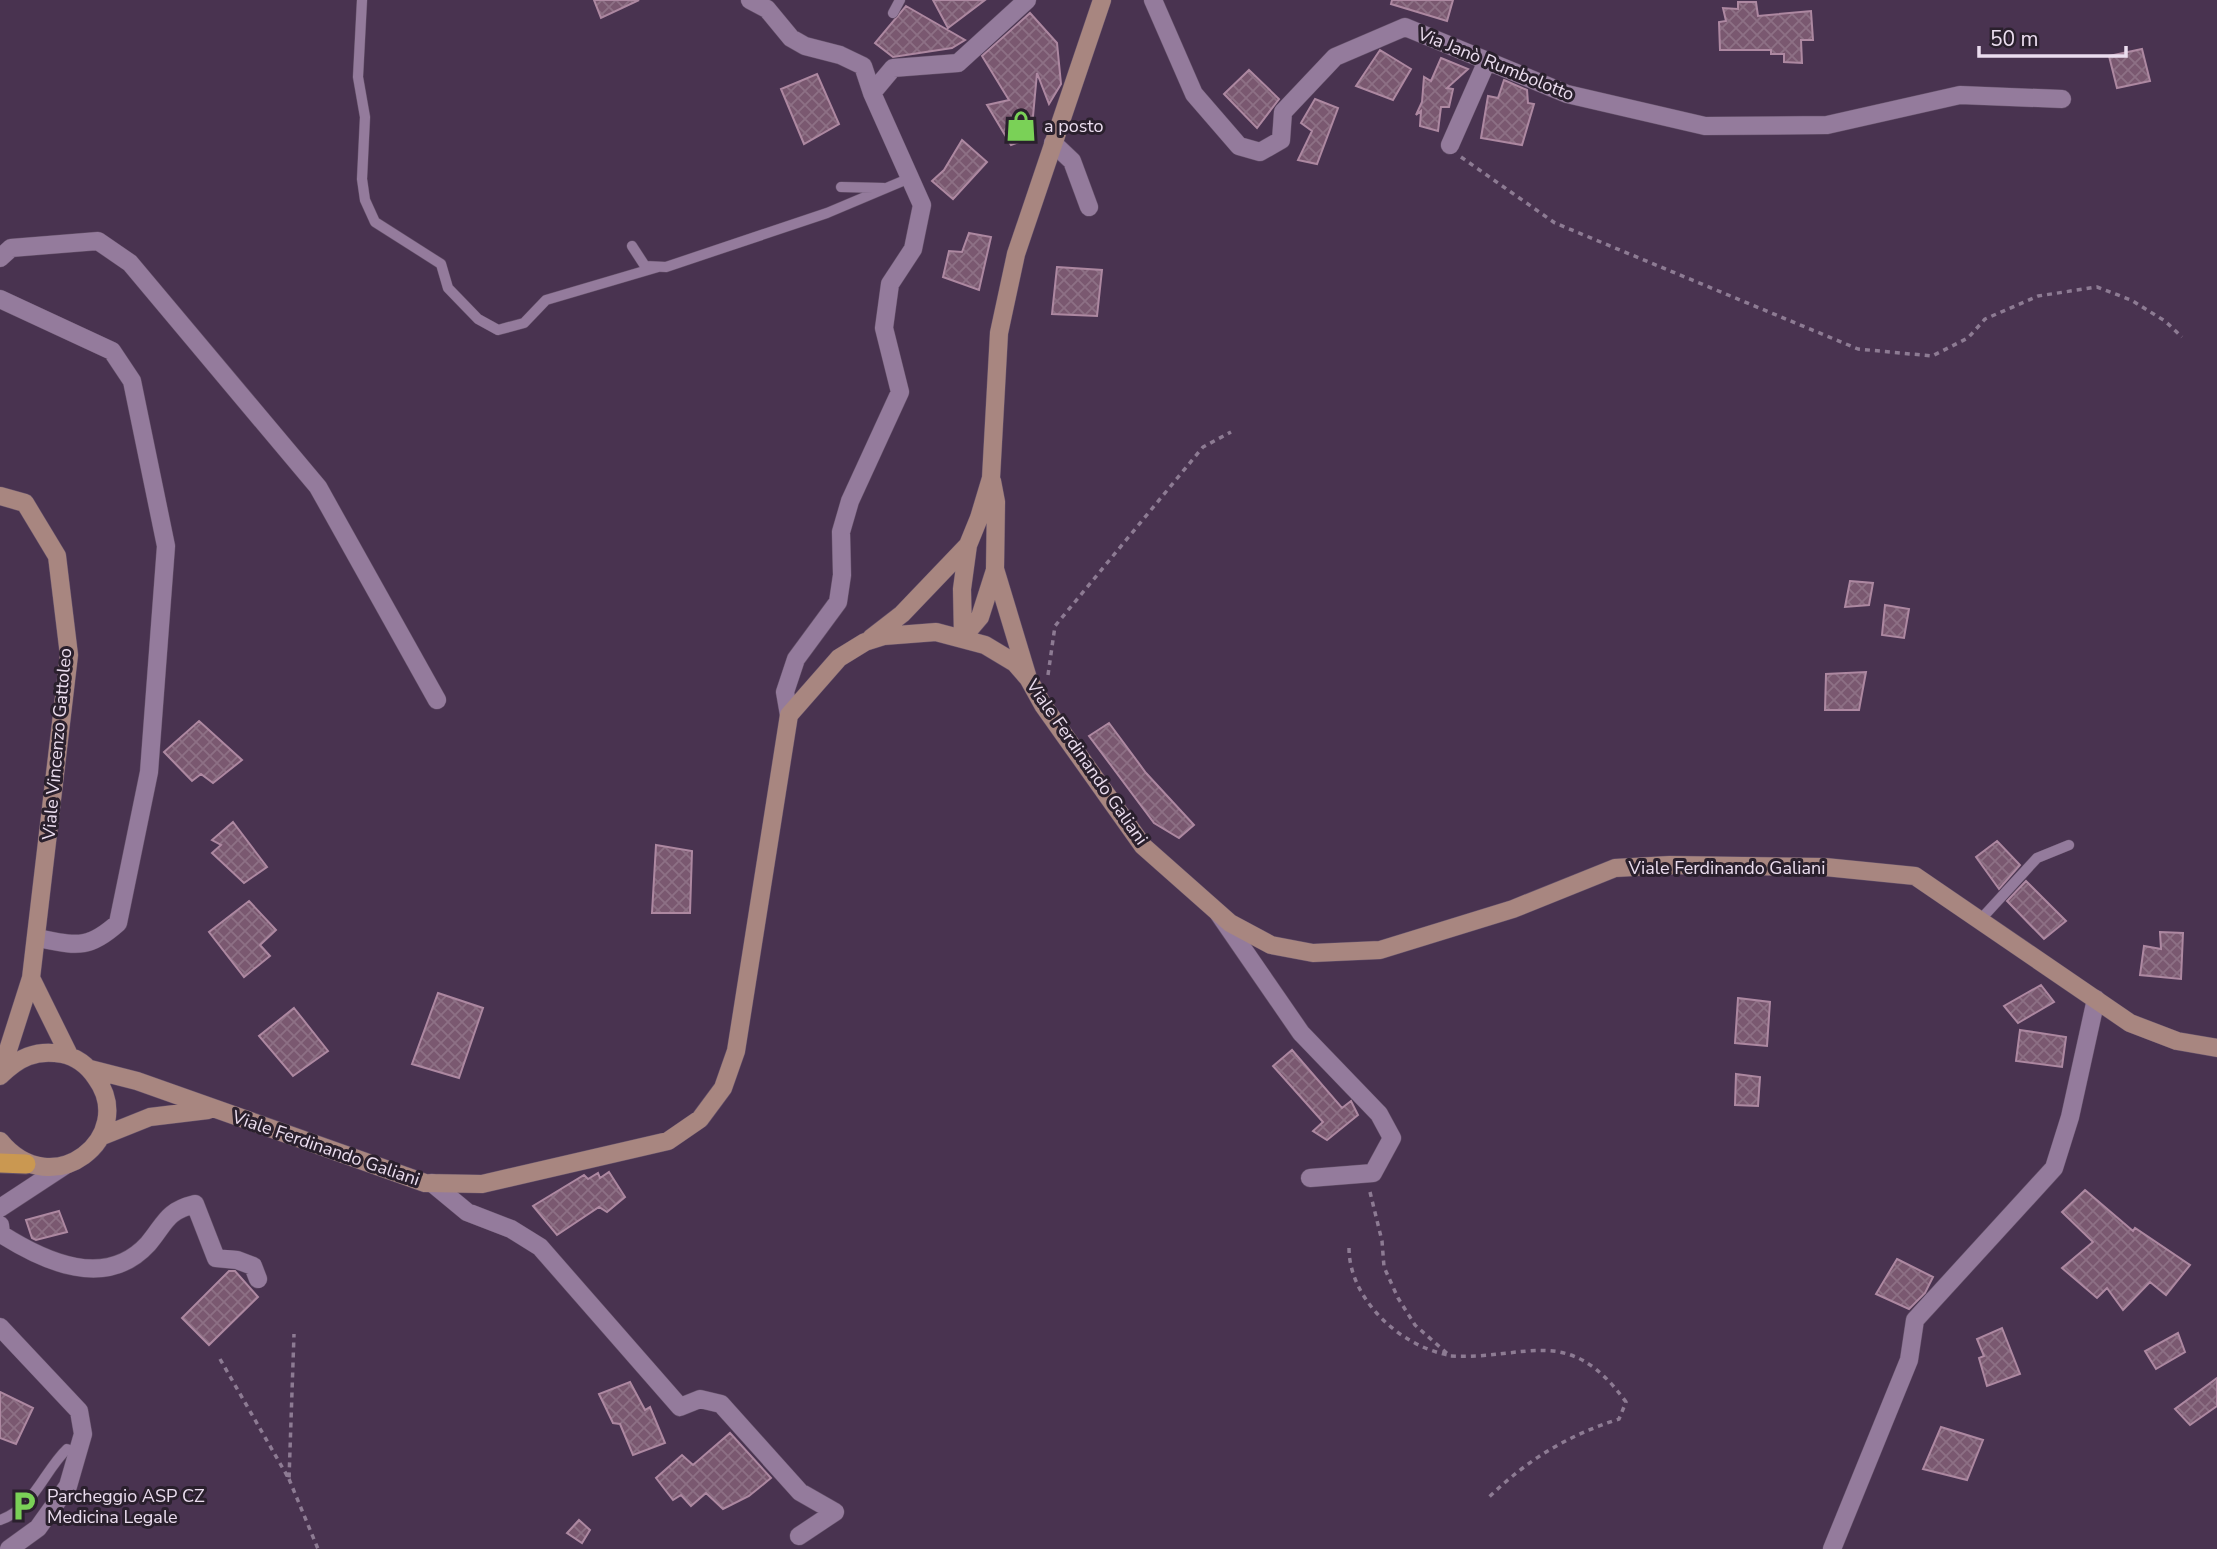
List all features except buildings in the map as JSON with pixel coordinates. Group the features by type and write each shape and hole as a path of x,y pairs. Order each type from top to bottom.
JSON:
{"highway":[{"path":"0,1163 26,1164"}],"main road":[{"path":"963,637 980,617 995,569 996,502 991,478 999,333 1016,254 1102,0"},
{"path":"963,637 962,589 968,545 991,478"},
{"name":"Viale Vincenzo Gattoleo","path":"0,496 25,503 57,556 69,655 31,978 0,1076"},
{"path":"865,642 902,614 968,545"},
{"path":"995,569 1028,678"},
{"name":"Viale Ferdinando Galiani","path":"90,1069 137,1081 432,1184 482,1184 667,1141 700,1119 723,1088 736,1051 789,715 839,658 865,642 911,633 936,632 963,637 1000,652 1028,678 1043,705 1143,846 1230,923 1271,945 1313,953 1380,950 1502,913 1615,868 1670,865 1825,867 1915,877 1981,919 2130,1023 2177,1041 2217,1048"},
{"path":"31,978 69,1055"},
{"path":"0,1076 13,1063 30,1054 50,1051 69,1055 90,1069 101,1084 106,1101 106,1120 100,1137 91,1150 64,1166 48,1168 26,1164 11,1155 0,1141"},
{"path":"100,1137 150,1117 214,1110"}],"street":[{"path":"750,0 767,9 791,38 805,46 840,55 863,66 872,93 922,205 913,249 890,284 884,328 900,392 850,501 841,532 842,575 838,601 796,659 785,692 789,715"},
{"path":"872,93 894,68 958,63 1027,0"},
{"name":"Via Janò Rumbolotto","path":"1153,0 1194,93 1239,146 1260,152 1281,140 1283,113 1335,57 1405,27 1567,94 1705,125 1828,125 1960,95 2062,99"},
{"path":"1450,145 1487,61"},
{"path":"1053,143 1072,161 1089,207"},
{"path":"0,258 11,248 98,241 130,262 318,487 437,700"},
{"path":"0,299 112,351 132,381 166,546 149,772 118,923 100,939 81,946 37,938"},
{"path":"1217,911 1301,1033 1379,1114 1392,1138 1373,1173 1310,1178"},
{"path":"1832,1549 1909,1360 1915,1320 2054,1168 2070,1117 2096,999"},
{"path":"0,1208 64,1166"},
{"path":"432,1184 467,1212 511,1229 540,1247 680,1407 700,1399 721,1405 800,1492 835,1512 799,1536"},
{"path":"0,1225 1,1234 36,1257 101,1271 125,1264 147,1244 177,1209 195,1204 216,1258 237,1260 253,1266 258,1279"},
{"path":"0,1327 79,1411 83,1434 68,1486 38,1528 9,1549"}],"lane":[{"path":"362,0 358,77 365,117 362,180 365,200 375,222 440,264 449,288 478,319 498,330 524,323 546,300 658,267"},
{"path":"893,13 900,0"},
{"path":"632,246 645,267 666,267 771,233 910,178"},
{"path":"841,187 888,188"},
{"path":"1981,919 2037,858 2069,845"},
{"path":"0,1520 34,1496 52,1463 68,1449 79,1454"}],"path":[{"path":"1450,145 1462,158 1555,223 1858,349 1932,356 1968,338 1985,319 2038,296 2096,287 2131,300 2165,321 2182,337"},
{"path":"1043,705 1055,626 1203,447 1231,432"},
{"path":"1362,1174 1368,1186 1382,1241 1384,1268 1398,1298 1415,1325 1450,1356"},
{"path":"1349,1248 1352,1277 1381,1316 1424,1351 1450,1356 1501,1354 1539,1348 1563,1351 1592,1366 1626,1402 1619,1419 1563,1440 1510,1477 1487,1499"},
{"path":"289,1479 294,1334"},
{"path":"220,1359 289,1479 318,1549"}],"place":[{"name":"a posto","path":"1021,126"},
{"name":"Parcheggio ASP CZ Medicina Legale","path":"24,1506"}]}
